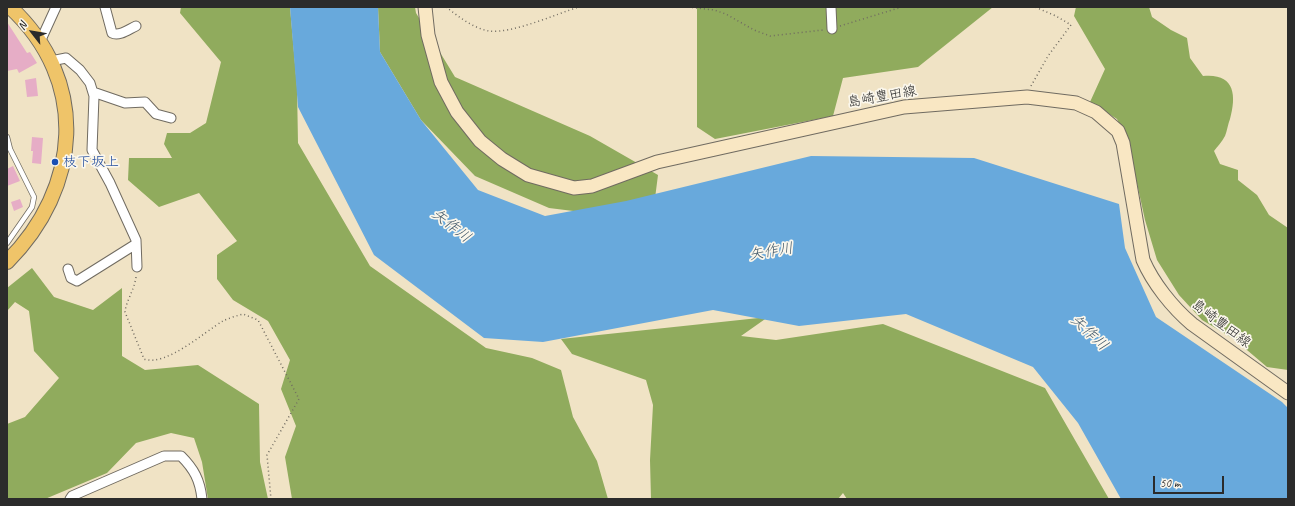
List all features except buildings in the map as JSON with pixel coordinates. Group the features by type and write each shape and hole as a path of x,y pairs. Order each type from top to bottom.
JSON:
{"main road":[{"name":"島崎豊田線","path":"425,7 428,35 441,82 457,112 480,141 502,159 528,175 574,188 592,186 656,162 904,107 1027,97 1076,103 1096,112 1118,131 1123,143 1143,260 1150,274 1182,315 1192,324 1288,393"},
{"path":"7,262 25,244 41,220 56,189 63,168 66,152 65,113 62,94 51,61 32,30 14,9"}],"street":[{"path":"40,42 56,7"},
{"path":"105,7 112,33 120,34 136,26"},
{"path":"831,7 832,29"},
{"path":"51,61 66,58 80,70 90,83 93,92 92,150 110,183 136,244 137,267"},
{"path":"93,92 125,103 145,102 156,114 171,118"},
{"path":"68,269 71,278 77,281 136,244"},
{"path":"70,499 72,496 164,456 181,456 193,468 201,490 202,499"}],"lane":[{"path":"7,137 10,149 34,197 32,207 7,243"}],"path":[{"path":"446,7 470,23 491,31 499,31 529,24 579,7"},
{"path":"688,7 714,10 726,14 754,30 770,36 832,29 902,7"},
{"path":"1027,97 1035,78 1048,56 1071,25 1056,16 1034,7"},
{"path":"137,267 134,289 125,312 144,359 149,361 161,359 206,334 223,321 243,314 258,320 299,399 267,454 272,499"}],"green space":[{"path":"181,7 290,7 297,87 298,143 370,266 486,348 532,358 561,370 573,417 597,461 608,499 292,499 285,457 296,426 281,389 290,360 268,321 233,300 217,279 217,255 237,241 199,193 159,207 128,180 129,158 172,158 164,144 167,133 190,133 206,123 221,62 180,13"},
{"path":"378,7 415,7 416,13 455,77 590,136 658,175 653,214 622,217 549,208 475,176 421,120 380,52"},
{"path":"697,7 993,7 918,67 843,78 833,116 715,139 697,127"},
{"path":"1076,7 1149,7 1152,17 1171,30 1187,38 1190,58 1203,76 1221,78 1231,87 1233,101 1230,119 1225,136 1214,151 1220,164 1238,170 1238,180 1257,195 1269,215 1288,228 1288,370 1267,367 1234,339 1202,320 1179,295 1157,260 1145,220 1128,142 1117,119 1090,102 1105,69 1074,16"},
{"path":"32,268 54,297 93,310 122,288 122,356 145,370 198,365 259,404 260,462 268,499 208,499 202,462 194,438 171,433 136,443 107,473 45,499 7,499 7,424 25,417 59,378 34,351 29,311 15,302 7,311 7,288"},
{"path":"768,317 741,336 776,340 883,324 1045,388 1109,499 847,499 843,493 838,499 651,499 650,460 653,405 646,380 572,354 561,339"}],"water":[{"name":"矢作川","path":"290,7 378,7 380,52 421,120 478,190 545,216 626,201 811,156 974,158 1119,204 1125,248 1156,317 1282,402 1288,408 1288,499 1121,499 1078,423 1033,367 906,314 799,326 713,310 543,342 484,338 374,255 298,107"}],"place":[{"name":"枝下坂上","path":"55,162"}]}
